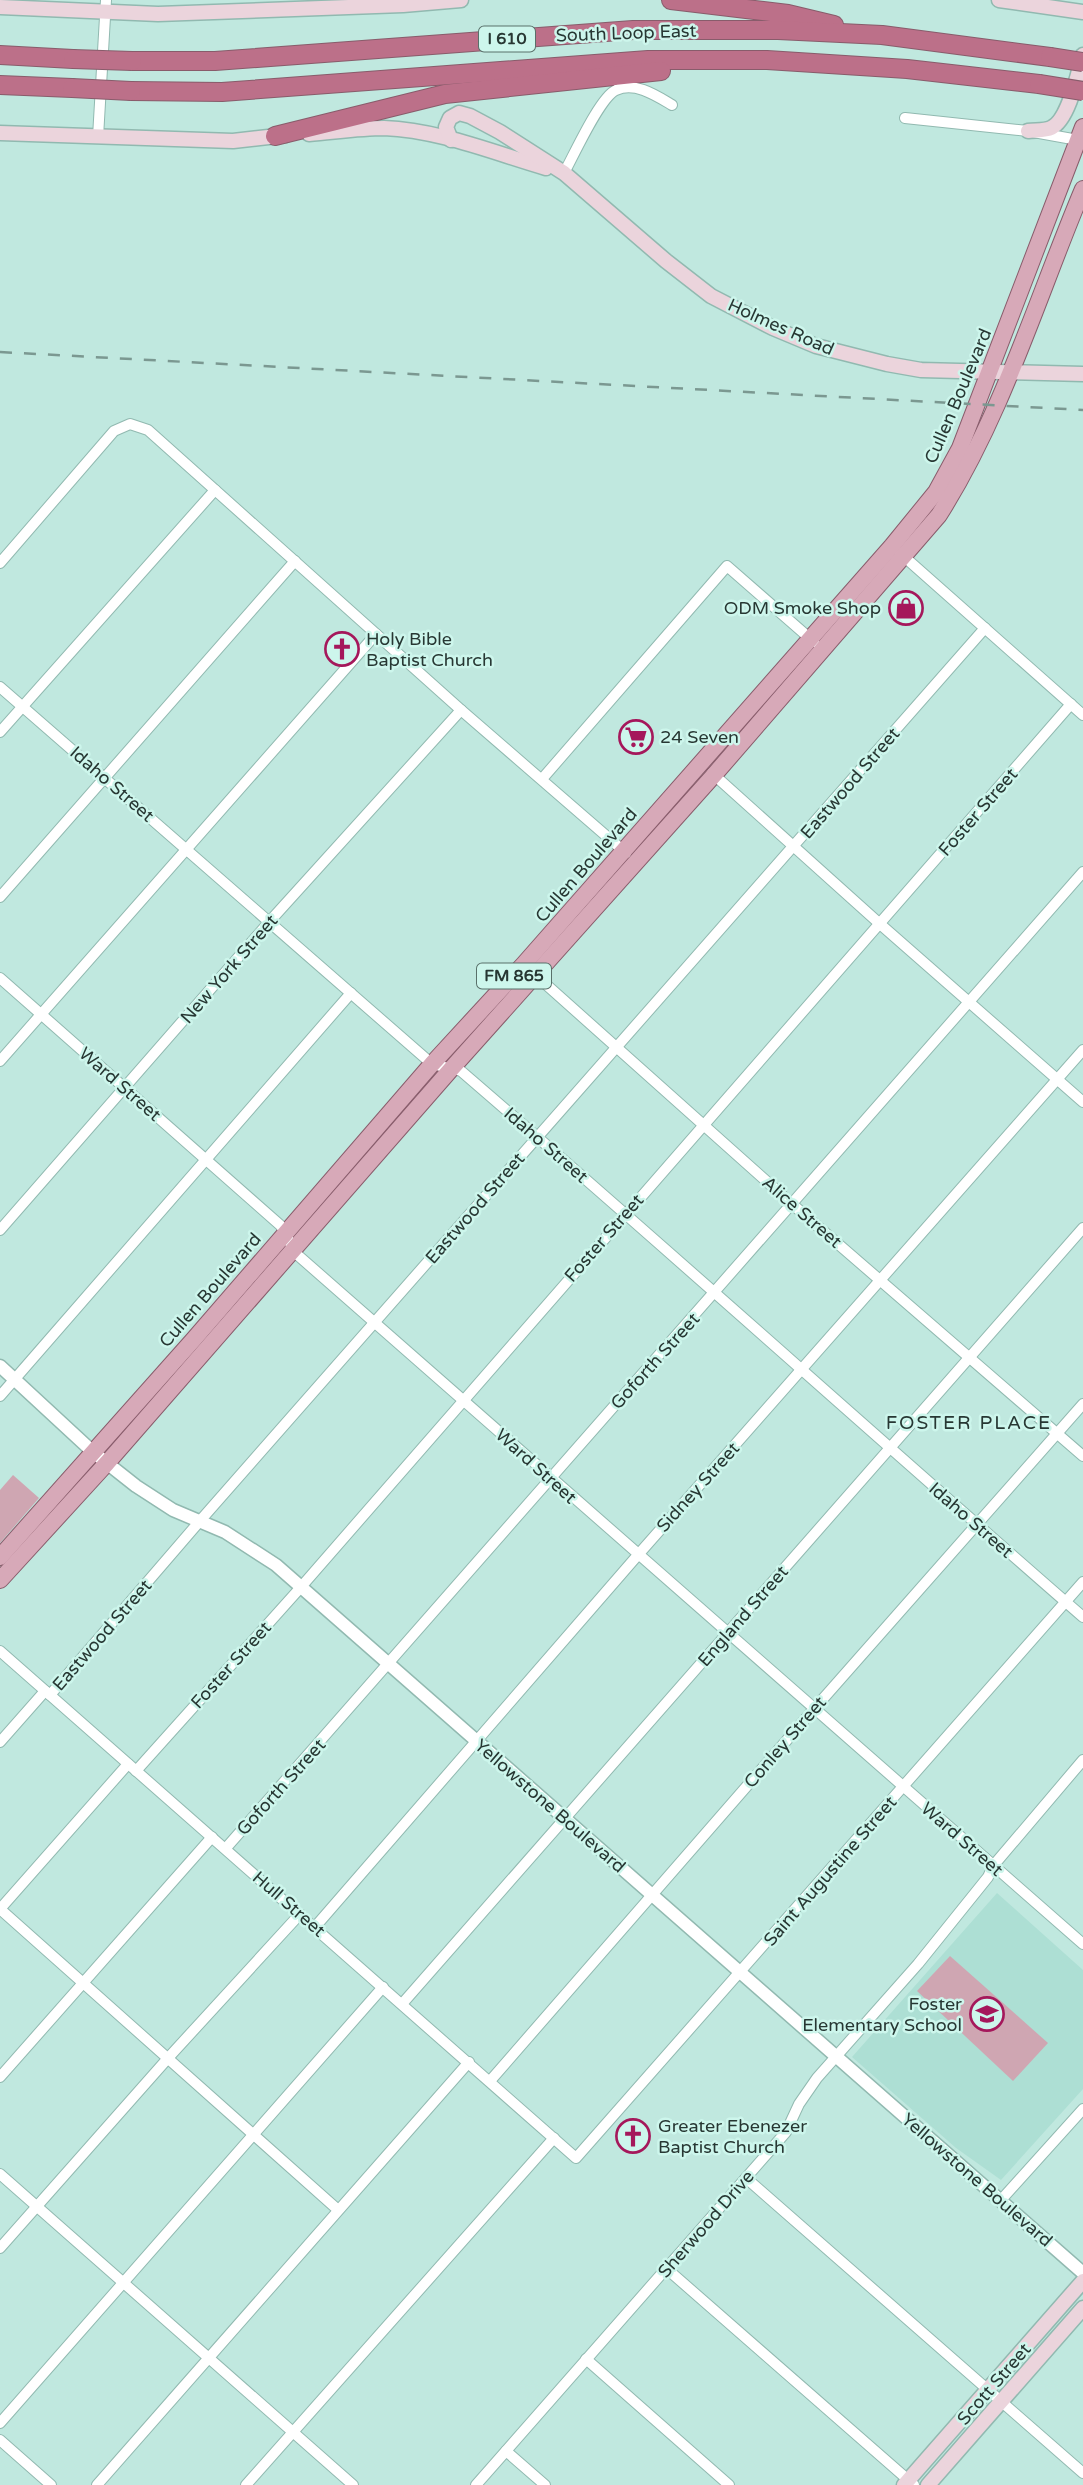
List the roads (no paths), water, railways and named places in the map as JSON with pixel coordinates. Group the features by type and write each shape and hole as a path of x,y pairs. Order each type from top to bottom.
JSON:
{"highway":[{"path":"671,0 788,15 882,35"},
{"name":"South Loop East","path":"0,55 132,61 215,61 633,30 778,30 882,35 1083,62"},
{"name":"South Loop East","path":"0,85 222,92 648,60 767,60 907,69 1083,91"},
{"path":"275,136 445,94 767,60"}],"main road":[{"path":"0,7 105,6 158,14 461,0"},
{"path":"999,0 1083,12"},
{"path":"1068,9 1083,22"},
{"path":"1028,131 1051,128 1059,120 1070,101 1083,55"},
{"name":"Holmes Road","path":"564,173 451,140 446,127 450,118 459,113 500,132 564,173 711,296 816,346 887,364 960,372 991,370 1083,374"},
{"path":"0,133 233,141 383,128 451,140"},
{"name":"Cullen Boulevard","path":"942,497 1081,136"},
{"name":"Cullen Boulevard","path":"0,1557 93,1452 293,1251 452,1068 530,970 630,856 707,769 822,650 978,447 1083,189"},
{"name":"Cullen Boulevard","path":"707,769 810,638 898,552"},
{"name":"Cullen Boulevard","path":"0,1580 107,1463 286,1233 432,1064 530,970"},
{"path":"360,1147 373,1158"},
{"name":"Scott Street","path":"909,2483 1083,2281"},
{"name":"Scott Street","path":"928,2485 1083,2308"}],"street":[{"path":"98,137 105,6"},
{"path":"564,173 600,106 615,90 640,89 657,95 672,105"},
{"path":"905,118 1081,136"},
{"path":"0,563 114,431 130,424 148,430 461,710 630,856"},
{"path":"0,732 215,489"},
{"path":"898,552 1083,715"},
{"path":"0,897 295,561"},
{"path":"542,779 727,566 822,650"},
{"name":"Eastwood Street","path":"0,1742 48,1693 375,1324 985,628"},
{"path":"0,1060 376,634"},
{"name":"Idaho Street","path":"0,687 432,1064 461,1071 538,1137 1083,1617"},
{"name":"Foster Street","path":"0,1909 302,1587 1071,704"},
{"name":"New York Street","path":"0,1230 270,921 461,710"},
{"path":"707,769 1083,1102"},
{"name":"Goforth Street","path":"226,1848 1083,872"},
{"name":"Alice Street","path":"530,970 792,1204 1083,1456"},
{"name":"Ward Street","path":"0,978 280,1225 293,1251 637,1556 729,1633 1082,1942"},
{"path":"0,1396 351,993"},
{"name":"Sidney Street","path":"315,1927 637,1556 1083,1050"},
{"name":"England Street","path":"402,2004 1083,1228"},
{"name":"Yellowstone Boulevard","path":"0,1366 107,1463 155,1498 248,1545 302,1587 1083,2273"},
{"name":"Conley Street","path":"490,2081 1083,1404"},
{"name":"Saint Augustine Street","path":"576,2158 1083,1582"},
{"name":"Hull Street","path":"0,1651 576,2158"},
{"name":"Sherwood Drive","path":"476,2485 786,2132 807,2092 918,1964 988,1877 993,1866 1083,1760"},
{"name":"Goforth Street","path":"0,2077 212,1837"},
{"path":"0,1909 337,2209"},
{"path":"0,2248 300,1913"},
{"path":"0,2423 383,1987"},
{"path":"97,2485 469,2062"},
{"path":"1001,2200 1083,2109"},
{"path":"246,2485 554,2138"},
{"path":"0,2174 353,2485"},
{"path":"747,2178 1083,2473"},
{"path":"667,2269 909,2483"},
{"path":"586,2359 729,2485"},
{"path":"0,2440 51,2485"},
{"path":"506,2451 545,2485"}],"railway":[{"path":"0,352 1083,410"}],"place":[{"name":"ODM Smoke Shop","path":"906,608"},
{"name":"Holy Bible Baptist Church","path":"342,649"},
{"name":"24 Seven","path":"636,737"},
{"name":"Foster Elementary School","path":"987,2014"},
{"name":"Greater Ebenezer Baptist Church","path":"633,2136"}],"district":[{"name":"FOSTER PLACE","path":"969,1423"}]}
